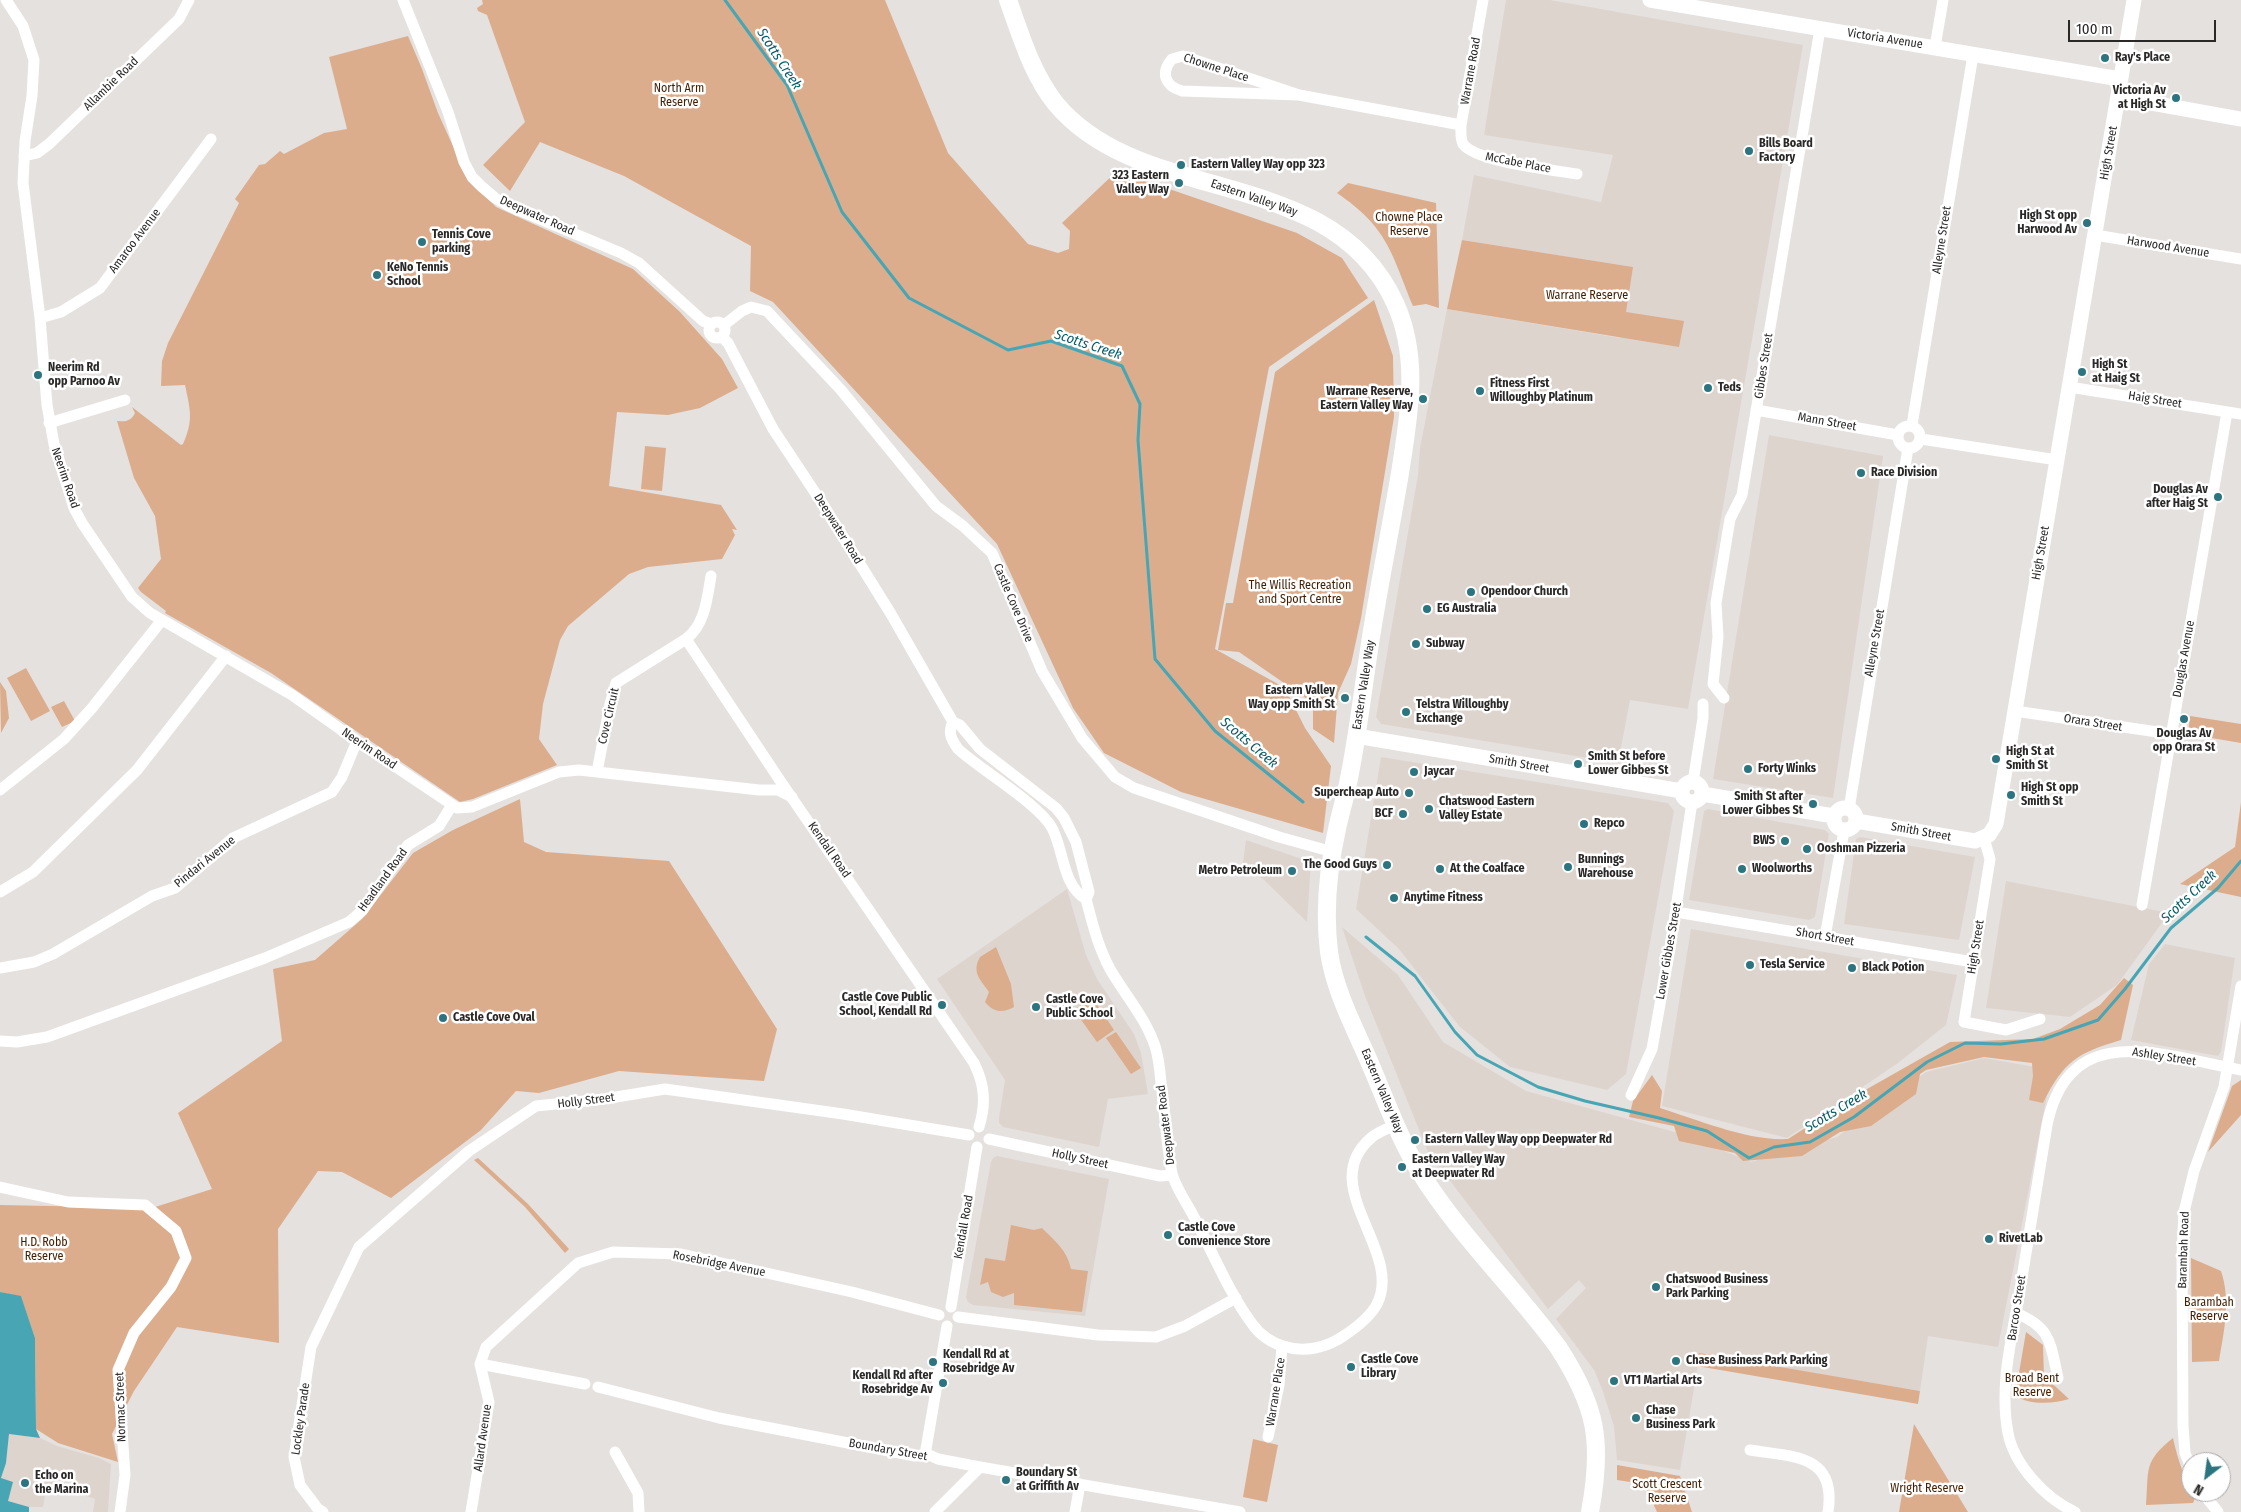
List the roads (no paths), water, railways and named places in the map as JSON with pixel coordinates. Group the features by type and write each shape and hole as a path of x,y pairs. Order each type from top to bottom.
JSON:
{"main road":[{"name":"Eastern Valley Way","path":"1008,0 1034,70 1043,86 1056,104 1087,133 1122,154 1274,203 1322,224 1347,241 1363,256 1386,286 1395,303 1409,354 1411,394 1351,770 1333,852 1327,890 1329,956 1336,983 1413,1160 1434,1192 1550,1336 1579,1381 1588,1400 1596,1438 1596,1479 1590,1512"}],"street":[{"name":"Neerim Road","path":"6,0 23,26 34,60 23,183 40,318 49,423 74,508 82,523 132,597 150,613 292,695 356,741 452,805"},
{"name":"Allambie Road","path":"24,156 38,153 49,144 179,19 189,0"},
{"name":"Deepwater Road","path":"403,0 448,112 464,162 472,177 496,198 511,207 621,253 639,263 703,321 711,324 718,321 773,429 822,503 885,605 953,722 960,725 980,749 1056,808 1064,818 1076,842 1089,892 1086,899 1100,949 1110,969 1147,1025 1156,1050 1172,1175 1236,1298 1256,1330 1271,1341 1282,1346 1302,1350 1313,1349 1338,1341 1367,1317 1378,1303 1382,1286 1381,1267 1355,1197 1353,1169 1357,1156 1372,1137 1396,1124"},
{"name":"Warrane Road","path":"1462,143 1461,125 1484,0"},
{"name":"Victoria Avenue","path":"1650,0 2120,79"},
{"path":"1935,47 1943,0"},
{"name":"High Street","path":"2040,1019 2006,1030 1964,1022 1990,859 1984,838 1992,831 1996,824 2134,0"},
{"name":"Gibbes Street","path":"1724,698 1713,684 1718,636 1716,603 1730,519 1742,495 1820,29"},
{"name":"Alleyne Street","path":"1912,425 1973,54"},
{"name":"Chowne Place","path":"1299,95 1183,56 1172,59 1165,69 1165,79 1168,83 1182,90 1299,95 1461,125"},
{"path":"2118,97 2241,119"},
{"name":"Amaroo Avenue","path":"40,318 61,312 100,288 211,139"},
{"name":"McCabe Place","path":"1462,143 1469,150 1485,158 1577,174"},
{"name":"Harwood Avenue","path":"2095,236 2241,259"},
{"name":"Castle Cove Drive","path":"723,331 742,311 751,307 767,311 841,390 936,506 963,526 992,553 1042,671 1082,738 1115,777 1134,788 1279,837 1333,852"},
{"name":"Haig Street","path":"2069,387 2241,414"},
{"path":"49,423 125,400"},
{"name":"Mann Street","path":"1756,410 1898,435"},
{"name":"Douglas Avenue","path":"2142,905 2227,412"},
{"path":"1912,425 1920,432 1921,439 1918,445 1908,448 1901,445 1898,435 1901,428 1912,425"},
{"path":"1921,439 2057,460"},
{"name":"Alleyne Street","path":"1853,815 1908,448"},
{"path":"686,639 694,633 700,623 706,603 710,576"},
{"path":"0,790 64,739 92,708 162,620"},
{"name":"Cove Circuit","path":"597,772 608,712 616,683 686,639"},
{"name":"Kendall Road","path":"686,639 974,1064 982,1078 984,1092 983,1115 980,1128"},
{"path":"0,892 33,872 137,770 226,656"},
{"name":"Lower Gibbes Street","path":"1631,1095 1652,1049 1676,912 1704,718 1703,704"},
{"name":"Orara Street","path":"2015,711 2171,734"},
{"name":"Deepwater Road","path":"953,722 950,729 951,739 958,749 1040,814 1052,827 1073,886 1077,894 1086,899"},
{"name":"Smith Street","path":"1356,736 1834,816"},
{"name":"Pindari Avenue","path":"0,968 17,966 45,957 152,896 174,888 233,838 332,792 342,777 356,741"},
{"path":"452,805 462,809 472,807 560,772 579,770 758,790 778,790 792,797"},
{"name":"Headland Road","path":"0,1041 16,1042 47,1037 265,958 349,922 362,911 408,845 439,826 452,805"},
{"path":"1842,809 1853,815 1851,829 1844,831 1836,826 1834,816 1842,809"},
{"name":"Smith Street","path":"1853,815 1975,841 1984,838"},
{"path":"1825,937 1844,831"},
{"name":"Short Street","path":"1676,912 1973,962"},
{"name":"Barambah Road","path":"2185,1452 2183,1426 2182,1255 2184,1212 2194,1171 2224,1087 2241,986"},
{"name":"Ashley Street","path":"2065,1081 2071,1073 2087,1061 2098,1056 2123,1051 2146,1053 2241,1070"},
{"name":"Barcoo Street","path":"2065,1081 2050,1113 2016,1313 2004,1399 2008,1435 2015,1453 2030,1475 2051,1496 2075,1512"},
{"name":"Holly Street","path":"311,1347 359,1247 469,1152 536,1106 604,1099 665,1089 843,1114 969,1135"},
{"path":"980,1128 988,1132 989,1139 983,1147 977,1147 970,1142 969,1135 972,1130 980,1128"},
{"name":"Holly Street","path":"989,1139 1160,1176 1172,1175"},
{"name":"Kendall Road","path":"950,1307 977,1147"},
{"name":"Normac Street","path":"0,1187 68,1202 144,1205 176,1231 186,1258 171,1287 134,1333 118,1370 125,1475 120,1512"},
{"name":"Rosebridge Avenue","path":"480,1364 486,1347 578,1263 613,1252 681,1254 852,1292 939,1315"},
{"path":"958,1318 1098,1335 1156,1337 1186,1326 1236,1298"},
{"path":"950,1307 957,1312 958,1318 953,1325 947,1326 942,1324 939,1315 942,1310 950,1307"},
{"path":"2016,1313 2032,1320 2049,1337 2058,1378"},
{"path":"927,1454 926,1449 934,1394 947,1326"},
{"name":"Warrane Place","path":"1268,1437 1279,1385 1282,1346"},
{"name":"Lockley Parade","path":"311,1347 294,1457 300,1485 318,1509 323,1512"},
{"path":"480,1364 585,1384"},
{"name":"Allard Avenue","path":"471,1512 490,1402 480,1364"},
{"name":"Boundary Street","path":"598,1387 719,1418 915,1456 927,1454 938,1459 980,1468 1240,1512"},
{"path":"1750,1450 1810,1462 1825,1474 1830,1493 1828,1512"},
{"path":"615,1452 638,1493 639,1512"},
{"path":"935,1512 980,1468"},
{"path":"1075,1512 1080,1484"},
{"path":"2210,1502 2218,1512"}],"water":[{"path":"0,1292 21,1296 35,1338 36,1429 40,1438 9,1434 6,1463 1,1478 13,1482 8,1501 29,1507 29,1512 0,1512"}],"waterway":[{"name":"Scotts Creek","path":"725,0 787,85 842,212 909,298 1008,350 1051,341 1122,366 1140,404 1138,440 1155,659 1215,731 1303,802"},
{"name":"Scotts Creek","path":"1366,937 1415,976 1455,1032 1477,1055 1538,1087 1585,1101 1707,1131 1749,1158 1774,1147 1810,1142 1854,1117 1927,1062 1965,1043 2001,1044 2044,1039 2098,1020 2125,989 2171,928 2218,888 2241,861"}],"place":[{"name":"Ray's Place","path":"2105,58"},
{"name":"Victoria Av at High St","path":"2176,98"},
{"name":"Bills Board Factory","path":"1749,151"},
{"name":"Eastern Valley Way opp 323","path":"1181,165"},
{"name":"323 Eastern Valley Way","path":"1179,183"},
{"name":"High St opp Harwood Av","path":"2087,223"},
{"name":"Tennis Cove parking","path":"422,242"},
{"name":"KeNo Tennis School","path":"377,275"},
{"name":"High St at Haig St","path":"2082,372"},
{"name":"Neerim Rd opp Parnoo Av","path":"38,375"},
{"name":"Teds","path":"1708,388"},
{"name":"Fitness First Willoughby Platinum","path":"1480,391"},
{"name":"Warrane Reserve, Eastern Valley Way","path":"1423,399"},
{"name":"Race Division","path":"1861,473"},
{"name":"Douglas Av after Haig St","path":"2218,497"},
{"name":"Opendoor Church","path":"1471,592"},
{"name":"EG Australia","path":"1427,609"},
{"name":"Subway","path":"1416,644"},
{"name":"Eastern Valley Way opp Smith St","path":"1345,698"},
{"name":"Telstra Willoughby Exchange","path":"1406,712"},
{"name":"Douglas Av opp Orara St","path":"2184,719"},
{"name":"High St at Smith St","path":"1996,759"},
{"name":"Smith St before Lower Gibbes St","path":"1578,764"},
{"name":"Forty Winks","path":"1748,769"},
{"name":"Jaycar","path":"1414,772"},
{"name":"Supercheap Auto","path":"1409,793"},
{"name":"High St opp Smith St","path":"2011,795"},
{"name":"Smith St after Lower Gibbes St","path":"1813,804"},
{"name":"Chatswood Eastern Valley Estate","path":"1429,809"},
{"name":"BCF","path":"1403,814"},
{"name":"Repco","path":"1584,824"},
{"name":"BWS","path":"1785,841"},
{"name":"Ooshman Pizzeria","path":"1807,849"},
{"name":"The Good Guys","path":"1387,865"},
{"name":"Bunnings Warehouse","path":"1568,867"},
{"name":"At the Coalface","path":"1440,869"},
{"name":"Woolworths","path":"1742,869"},
{"name":"Metro Petroleum","path":"1292,871"},
{"name":"Anytime Fitness","path":"1394,898"},
{"name":"Tesla Service","path":"1750,965"},
{"name":"Black Potion","path":"1852,968"},
{"name":"Castle Cove Public School, Kendall Rd","path":"942,1005"},
{"name":"Castle Cove Public School","path":"1036,1007"},
{"name":"Castle Cove Oval","path":"443,1018"},
{"name":"Eastern Valley Way opp Deepwater Rd","path":"1415,1140"},
{"name":"Eastern Valley Way at Deepwater Rd","path":"1402,1167"},
{"name":"Castle Cove Convenience Store","path":"1168,1235"},
{"name":"RivetLab","path":"1989,1239"},
{"name":"Chatswood Business Park Parking","path":"1656,1287"},
{"name":"Chase Business Park Parking","path":"1676,1361"},
{"name":"Kendall Rd at Rosebridge Av","path":"933,1362"},
{"name":"Castle Cove Library","path":"1351,1367"},
{"name":"VT1 Martial Arts","path":"1614,1381"},
{"name":"Kendall Rd after Rosebridge Av","path":"943,1383"},
{"name":"Chase Business Park","path":"1636,1418"},
{"name":"Boundary St at Griffith Av","path":"1006,1480"},
{"name":"Echo on the Marina","path":"25,1483"}],"park label":[{"name":"North Arm Reserve","path":"679,96"},
{"name":"Chowne Place Reserve","path":"1409,225"},
{"name":"Warrane Reserve","path":"1587,296"},
{"name":"The Willis Recreation and Sport Centre","path":"1300,593"},
{"name":"H.D. Robb Reserve","path":"44,1250"},
{"name":"Barambah Reserve","path":"2209,1310"},
{"name":"Broad Bent Reserve","path":"2032,1386"},
{"name":"Wright Reserve","path":"1927,1489"},
{"name":"Scott Crescent Reserve","path":"1667,1492"}]}
